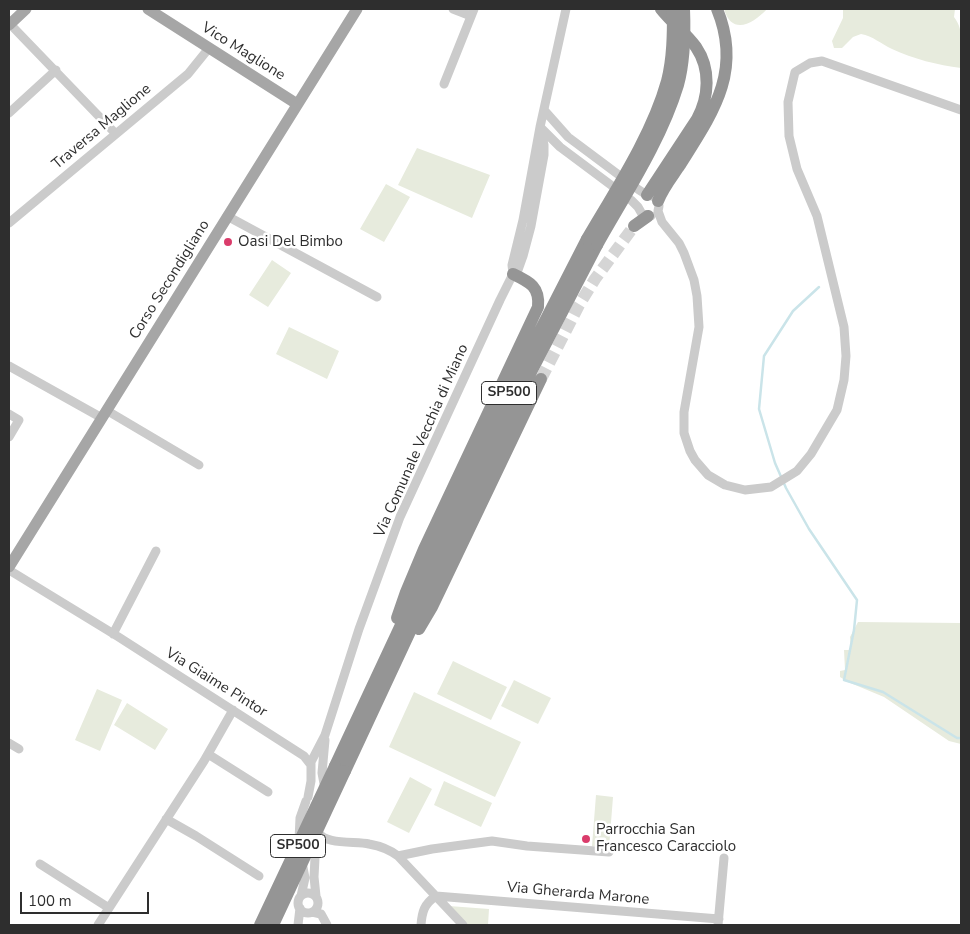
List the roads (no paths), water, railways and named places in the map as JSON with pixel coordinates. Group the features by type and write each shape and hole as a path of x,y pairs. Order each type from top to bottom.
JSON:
{"highway":[{"path":"654,203 702,109 705,100 707,78 705,67 696,48 662,9"},
{"name":"SP500","path":"273,925 340,769 522,366 592,242 653,119 667,81 673,41 673,9"},
{"name":"SP500","path":"592,242 638,173 663,123 678,84 685,43 684,9"},
{"path":"634,226 654,203 705,124 720,95 726,54 723,26 717,9"},
{"path":"379,686 406,592 420,558 538,307 539,297 536,290 527,281 513,274"},
{"path":"379,686 432,607 541,379"},
{"name":"SP500","path":"260,925 340,769"}],"main road":[{"path":"10,24 26,9"},
{"name":"Vico Maglione","path":"148,9 297,104"},
{"name":"Corso Secondigliano","path":"9,568 357,9"}],"street":[{"path":"444,84 472,12 453,9"},
{"name":"Via Comunale Vecchia di Miano","path":"513,274 512,265 528,198 540,127 566,9"},
{"path":"10,24 56,70 115,134"},
{"name":"Traversa Maglione","path":"10,219 67,175 188,74 209,48"},
{"path":"544,110 568,137 654,203 662,222 679,243 694,280 697,296 698,327 684,412 684,433 690,451 708,475 725,485 744,490 771,487 797,471 811,454 837,410 844,380 846,356 844,327 817,216 797,170 789,136 788,102 795,72 810,63 822,61 961,110"},
{"path":"9,113 56,70"},
{"path":"540,127 568,137"},
{"path":"540,127 560,147 620,191 638,207 642,214 654,203"},
{"name":"Via Comunale Vecchia di Miano","path":"316,896 314,856 318,832 332,811 334,802 330,794 325,791 322,773 326,735 359,629 400,517 513,274 518,270 524,256 544,155 540,127"},
{"path":"544,155 553,146 560,147"},
{"path":"638,207 641,199 654,203"},
{"path":"227,216 377,297"},
{"path":"9,366 14,371 104,414 199,465"},
{"path":"9,414 18,420 9,438"},
{"path":"113,634 156,551"},
{"name":"Via Giaime Pintor","path":"9,568 309,760 320,760 322,764"},
{"path":"98,925 208,754 232,710"},
{"name":"Via Comunale Vecchia di Miano","path":"301,896 305,878 299,829 302,810 312,781 309,760 326,735"},
{"path":"9,742 19,749"},
{"path":"208,754 268,792"},
{"path":"325,791 316,791 307,799 306,806 309,814 317,819 326,818"},
{"path":"166,819 259,876"},
{"path":"318,832 320,836 328,840 369,843 388,849 398,856 463,925"},
{"path":"398,856 432,849 492,841 527,846 609,852"},
{"path":"719,922 724,858"},
{"path":"40,864 109,908"},
{"path":"307,893 316,896 318,905 300,925 298,902 301,896 307,893"},
{"path":"421,925 423,908 426,903 436,896"},
{"name":"Via Gherarda Marone","path":"436,896 719,922"},
{"path":"300,908 305,912 322,914 327,925"}],"waterway":[{"path":"819,287 793,311 764,356 759,409 775,463 786,488 809,529 857,600 854,630 844,680 883,692 957,738 961,738"}],"tunnel":[{"path":"541,379 579,305 595,279 634,226"}],"place":[{"name":"Oasi Del Bimbo","path":"228,242"},
{"name":"Parrocchia San Francesco Caracciolo","path":"586,839"}]}
